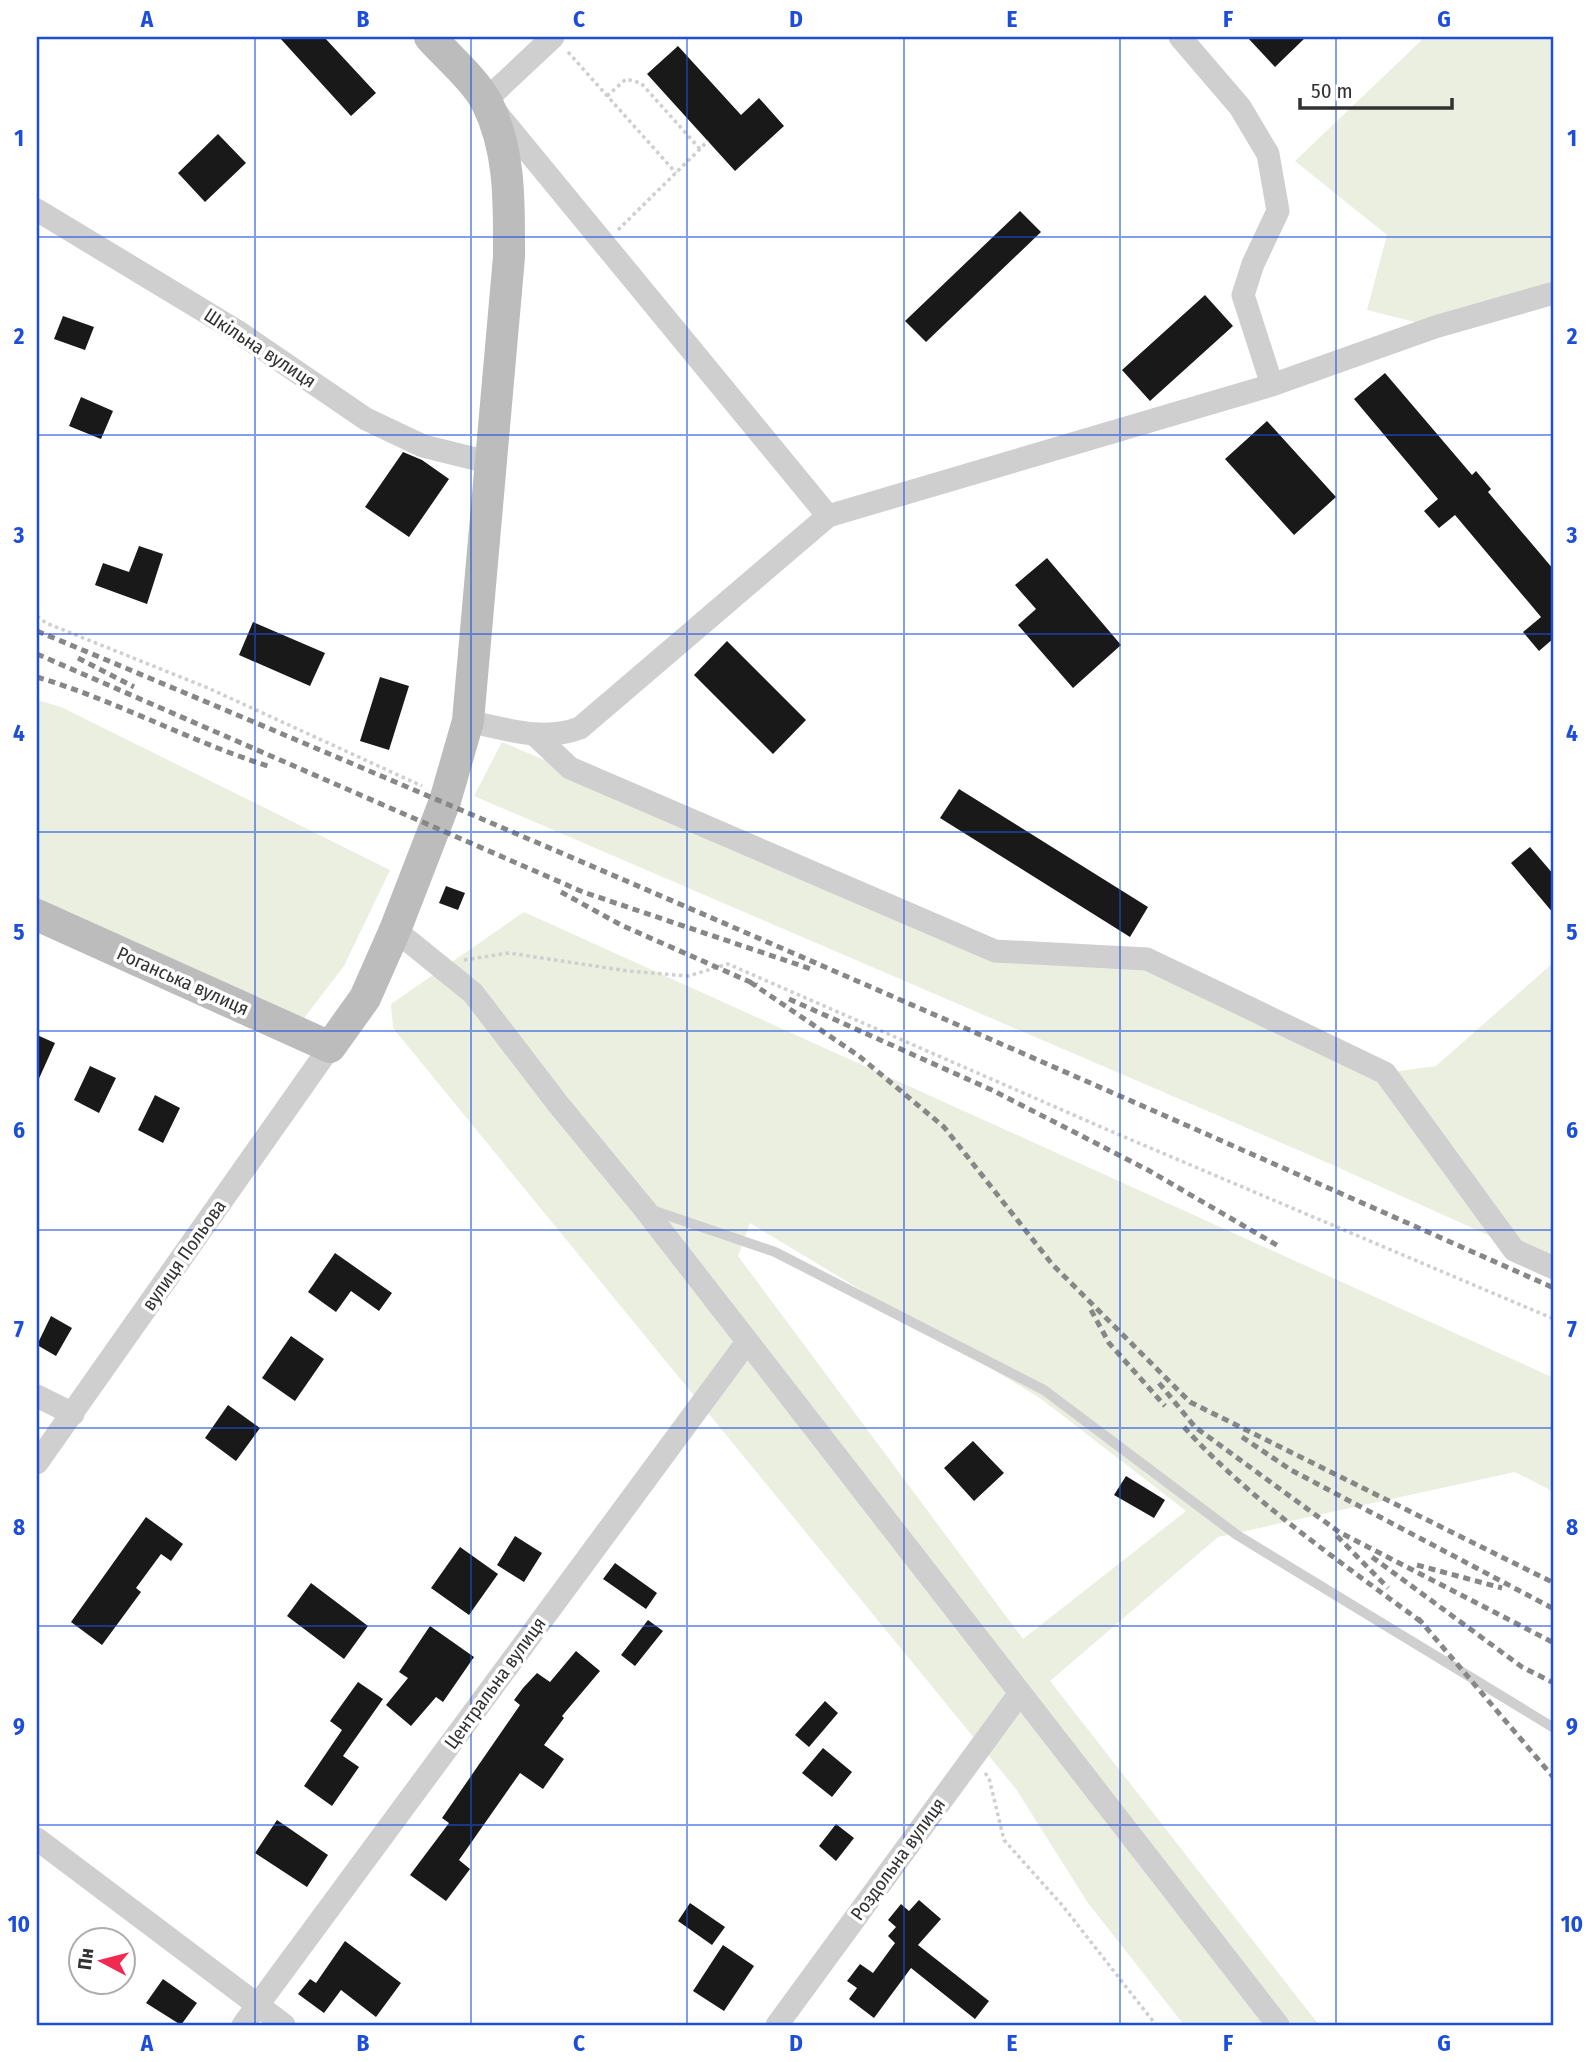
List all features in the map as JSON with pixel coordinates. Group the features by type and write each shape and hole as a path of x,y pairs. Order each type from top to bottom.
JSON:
{"street":[{"path":"430,37 486,100 828,516"},
{"path":"1180,37 1240,107 1268,154 1278,211 1253,264 1243,295 1272,385"},
{"path":"486,100 558,42"},
{"path":"330,1047 365,998 395,930 445,801 468,721 509,257 509,184 501,139 486,100"},
{"name":"Шкільна вулиця","path":"37,210 237,331 366,419 423,446 492,463"},
{"path":"468,721 535,735 566,733 580,728 828,516 1272,385 1435,327 1554,293"},
{"path":"535,735 570,768 995,951 1147,959 1385,1073 1514,1250 1554,1268"},
{"name":"Роганська вулиця","path":"37,915 330,1047"},
{"path":"395,930 473,993 558,1104 643,1207 1278,2025"},
{"name":"вулиця Польова","path":"37,1463 330,1047"},
{"name":"Центральна вулиця","path":"243,2025 747,1342"},
{"path":"37,1396 73,1414"},
{"name":"Роздольна вулиця","path":"776,2025 1020,1693"},
{"path":"37,1839 284,2025"}],"lane":[{"path":"643,1207 775,1252 1045,1390 1237,1535 1554,1728"}],"path":[{"path":"558,42 676,173"},
{"path":"607,96 626,79 641,83 700,149"},
{"path":"604,244 708,141"},
{"path":"37,616 46,623 208,688 426,787"},
{"path":"438,964 509,953 628,971 688,976 729,964 1121,1135 1554,1319"},
{"path":"971,1759 989,1777 1004,1840 1062,1905 1156,2025"}],"green space":[{"path":"1425,37 1554,37 1554,293 1435,327 1367,310 1387,235 1295,161"},
{"path":"37,700 61,707 390,870 344,966 294,1031 37,915"},
{"path":"502,742 995,951 1147,959 1385,1073 1436,1066 1554,962 1554,1265 1326,1162 474,796"},
{"path":"524,912 1554,1378 1554,1492 1515,1472 1218,1537 1050,1681 1319,2025 1184,2025 1088,1903 1016,1789 393,1028 391,1004","holes":["750,1223 1040,1398 1186,1511 1023,1639 738,1256"]}],"building":[{"path":"279,37 324,37 376,93 351,116"},
{"path":"1247,37 1306,37 1275,67"},
{"path":"678,46 741,115 759,98 784,126 735,171 647,74"},
{"path":"218,134 246,163 205,202 178,173"},
{"path":"1020,211 1041,232 926,342 905,321"},
{"path":"1205,295 1233,326 1150,401 1122,370"},
{"path":"63,316 94,327 85,350 54,339"},
{"path":"1385,373 1472,475 1476,471 1491,489 1488,492 1554,570 1554,638 1539,651 1523,632 1541,617 1455,515 1439,528 1424,511 1438,499 1354,399"},
{"path":"81,397 113,411 101,439 69,426"},
{"path":"1267,421 1336,497 1294,535 1225,459"},
{"path":"403,452 422,460 449,479 409,537 365,507"},
{"path":"139,546 163,554 147,604 95,585 103,563 129,572"},
{"path":"1047,558 1121,645 1073,688 1018,625 1036,609 1015,585"},
{"path":"253,622 325,653 310,686 239,655"},
{"path":"727,641 806,720 773,754 694,675"},
{"path":"380,677 409,686 389,750 360,741"},
{"path":"959,789 1148,907 1130,937 940,818"},
{"path":"1530,847 1554,875 1554,914 1511,863"},
{"path":"446,886 465,893 458,910 439,903"},
{"path":"37,1035 55,1043 37,1083"},
{"path":"90,1066 116,1078 99,1113 74,1100"},
{"path":"155,1095 180,1108 163,1143 138,1130"},
{"path":"335,1253 392,1293 379,1311 351,1291 336,1312 308,1292"},
{"path":"51,1316 72,1328 56,1356 37,1345"},
{"path":"291,1336 324,1359 295,1401 262,1378"},
{"path":"228,1405 260,1428 236,1461 205,1438"},
{"path":"973,1441 1004,1473 974,1501 944,1468"},
{"path":"1126,1476 1165,1500 1154,1518 1114,1495"},
{"path":"146,1517 183,1544 171,1561 161,1554 136,1588 141,1592 102,1645 71,1622"},
{"path":"515,1536 542,1553 524,1582 497,1565"},
{"path":"460,1547 498,1574 469,1615 431,1588"},
{"path":"615,1563 657,1593 646,1609 603,1579"},
{"path":"311,1583 368,1626 344,1659 287,1616"},
{"path":"648,1620 663,1631 635,1666 621,1655"},
{"path":"430,1626 474,1657 443,1702 436,1697 411,1726 386,1705 408,1678 399,1672"},
{"path":"576,1651 600,1671 562,1716 564,1718 544,1745 564,1759 543,1789 520,1773 459,1860 470,1869 446,1901 410,1875 449,1823 442,1818 520,1705 514,1700 537,1673 550,1682"},
{"path":"358,1682 383,1699 343,1756 359,1767 332,1806 304,1786 342,1730 330,1721"},
{"path":"825,1701 838,1713 809,1747 795,1735"},
{"path":"823,1748 852,1772 832,1797 802,1773"},
{"path":"277,1820 328,1855 307,1887 255,1853"},
{"path":"836,1824 854,1838 836,1861 819,1846"},
{"path":"919,1900 941,1919 918,1945 989,2001 975,2019 911,1968 874,2018 849,1999 857,1988 847,1981 860,1964 873,1973 895,1943 888,1936 896,1927 888,1920 901,1904 909,1911"},
{"path":"690,1903 725,1927 712,1945 678,1921"},
{"path":"345,1941 401,1983 376,2017 341,1990 324,2013 298,1994 310,1979 316,1983"},
{"path":"723,1945 754,1966 724,2011 693,1991"},
{"path":"163,1979 197,2003 181,2025 146,2003"}],"railway":[{"path":"37,631 797,955 1554,1288"},
{"path":"37,654 583,892 814,970"},
{"path":"78,658 134,687"},
{"path":"37,677 271,767"},
{"path":"561,892 621,925 757,985"},
{"path":"750,982 859,1056 944,1127 1052,1264 1190,1402 1554,1583"},
{"path":"789,999 994,1091 1148,1170 1280,1247"},
{"path":"1091,1310 1109,1343 1165,1406"},
{"path":"1159,1383 1195,1427 1339,1532 1554,1643"},
{"path":"1184,1427 1268,1506 1424,1624"},
{"path":"1242,1437 1291,1470 1554,1609"},
{"path":"1337,1536 1388,1588"},
{"path":"1372,1557 1522,1667 1554,1683"},
{"path":"1417,1565 1502,1588"},
{"path":"1418,1618 1554,1778"}]}
